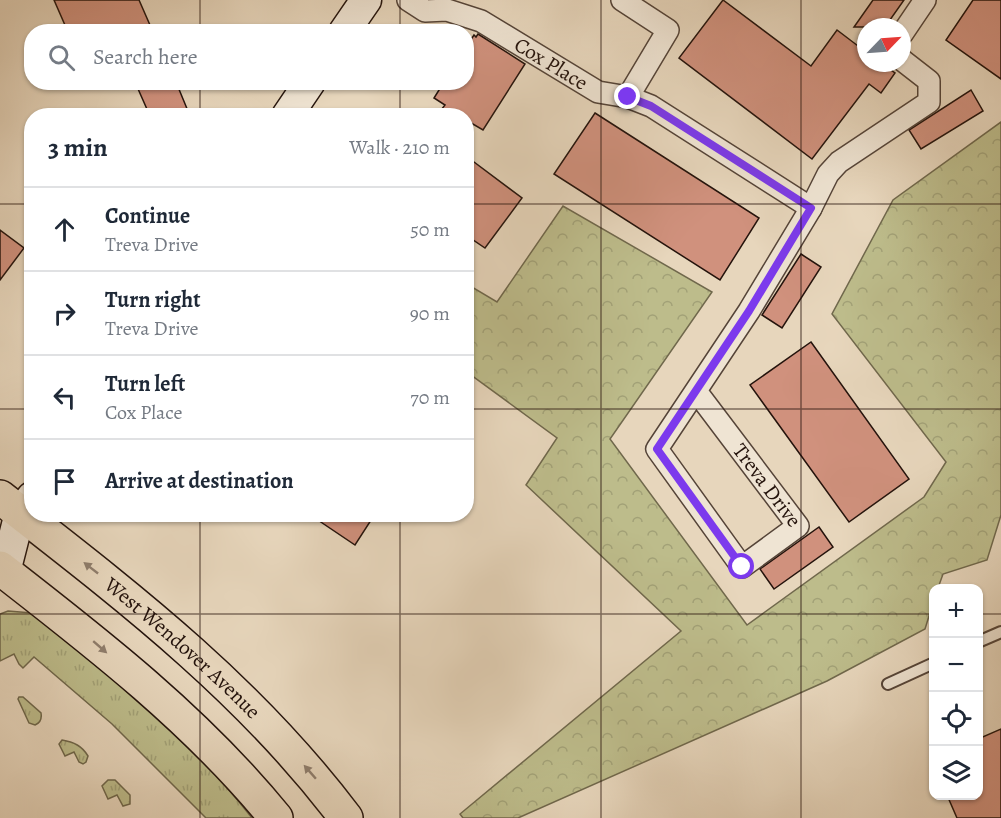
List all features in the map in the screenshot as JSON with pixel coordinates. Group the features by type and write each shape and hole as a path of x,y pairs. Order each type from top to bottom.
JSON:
{"highway":[{"name":"West Wendover Avenue","path":"31,522 126,595 223,680 284,742 346,818"},
{"path":"2,572 91,638 185,721 236,772 276,818"}],"street":[{"name":"Cox Place","path":"408,0 425,11 445,5 481,21 598,92 628,97 651,106 811,208"},
{"path":"622,0 668,30 628,97"},
{"path":"911,21 925,0"},
{"path":"349,24 364,1"},
{"name":"Treva Drive","path":"696,391 798,526 742,567 657,449 749,311 811,208 828,174 839,162 929,102 929,81 911,67"},
{"path":"292,108 305,90"},
{"path":"2,572 13,508"}],"lane":[{"path":"983,640 1001,632"},
{"path":"888,684 929,665"}],"green space":[{"path":"1001,122 1001,515 987,560 943,574 939,584 929,584 929,616 925,629 827,681 518,818 463,818 460,814 681,631 526,485 557,438 474,377 474,288 497,302 563,206 712,292 610,439 747,625 924,497 946,462 832,314 893,200"},
{"path":"8,611 32,613 46,620 180,739 252,818 206,818 112,724 34,657 23,668 14,654 0,661 0,614"},
{"path":"19,697 23,697 41,713 37,724 29,723"},
{"path":"62,740 80,747 88,756 86,762 83,764 79,762 74,752 65,756 59,744"},
{"path":"108,780 115,780 130,795 130,804 123,806 117,795 108,799 102,786"}],"building":[{"path":"54,0 139,0 150,24 64,24"},
{"path":"723,0 811,66 837,30 857,45 857,72 895,73 881,93 869,84 812,159 679,58"},
{"path":"873,0 904,0 891,18 860,18"},
{"path":"973,0 1001,0 1001,79 946,40"},
{"path":"478,34 525,64 483,130 474,125 474,108 443,108 445,105 434,98 439,90 474,90 474,35 476,37"},
{"path":"139,90 179,90 187,108 146,108"},
{"path":"971,90 983,111 921,149 909,130"},
{"path":"595,113 759,218 720,280 554,174"},
{"path":"474,162 522,198 485,248 474,240"},
{"path":"0,230 24,248 0,280"},
{"path":"801,254 821,267 782,328 762,315"},
{"path":"811,342 909,479 849,522 750,385"},
{"path":"321,522 370,522 355,545"},
{"path":"819,527 833,547 774,589 760,569"},
{"path":"1001,729 1001,818 957,818 949,800 983,800 983,737"}],"route":[{"path":"628,97 651,106 811,208 749,311 657,449 742,567"}]}
